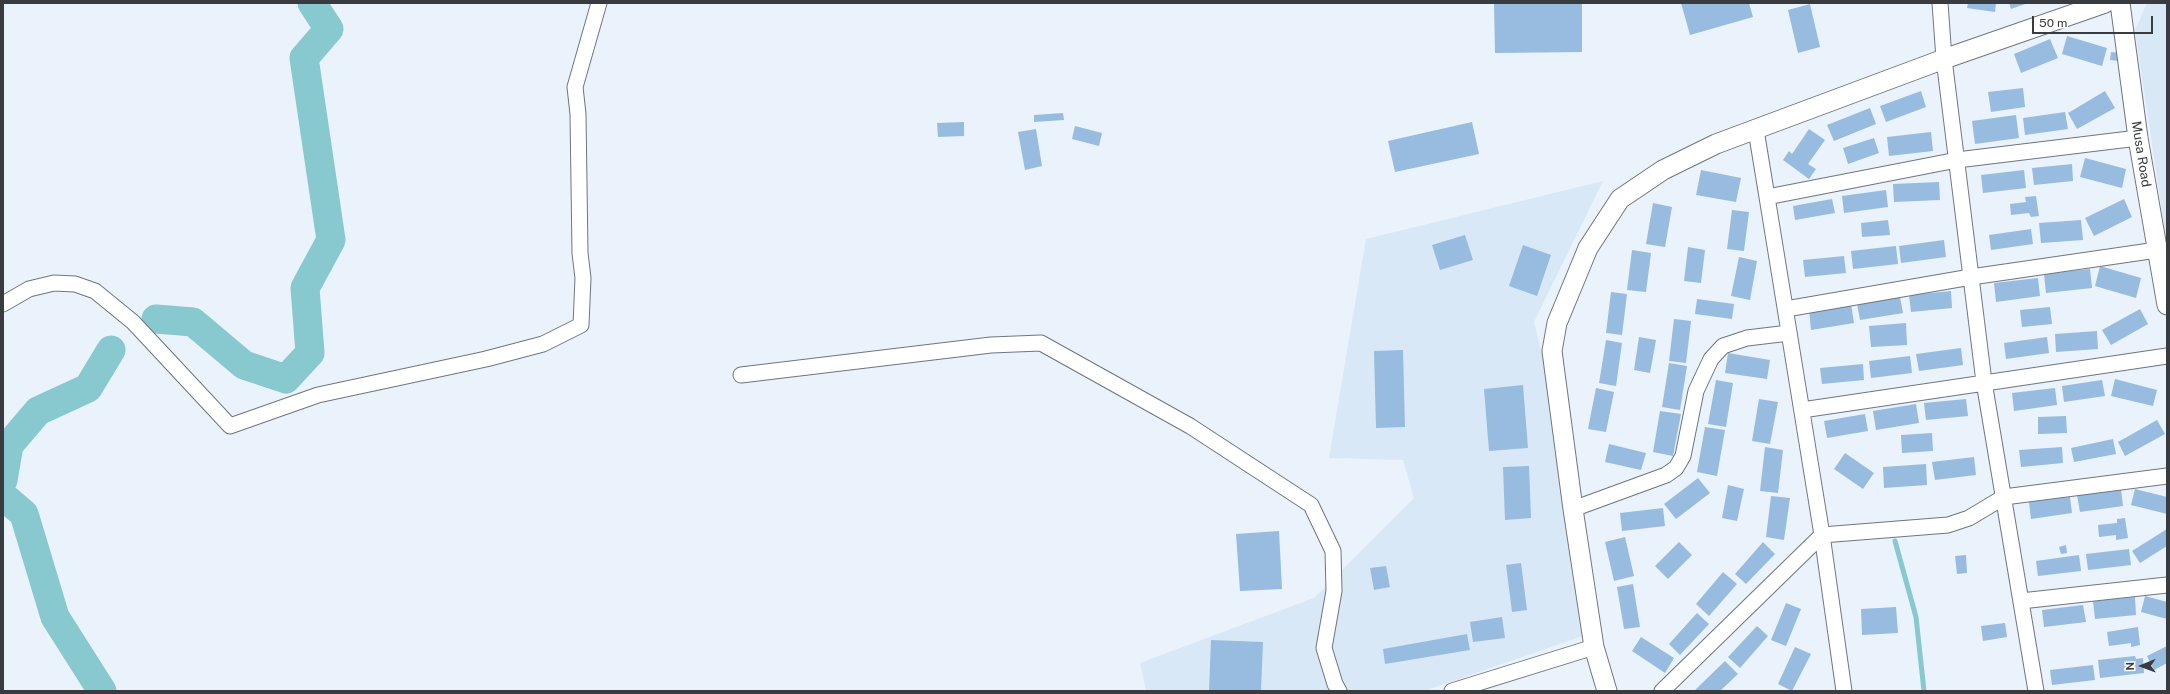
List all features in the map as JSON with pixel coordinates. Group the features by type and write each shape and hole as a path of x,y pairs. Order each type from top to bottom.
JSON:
{"street":[{"path":"3,304 29,289 54,283 75,284 95,291 133,322 230,426 318,395 486,359 543,344 581,325 583,278 580,253 578,114 575,87 598,3"},
{"path":"1940,3 1944,59 1984,382 2036,691"},
{"path":"1607,691 1594,647 1573,509 1552,351 1557,323 1588,248 1620,199 1663,170 1716,144 1944,59 2105,3"},
{"name":"Musa Road","path":"2120,3 2138,138 2167,305"},
{"path":"1756,130 1822,535 1844,691"},
{"path":"1767,197 1957,160 2138,138"},
{"path":"1786,309 1971,277 2157,250"},
{"path":"1573,509 1666,475 1676,468 1683,456 1696,391 1711,359 1723,346 1747,338 1789,333"},
{"path":"741,375 991,346 1041,343 1190,426 1311,505 1333,551 1334,590 1324,648 1335,684 1339,691"},
{"path":"1802,410 2167,356"},
{"path":"1662,691 1822,535 1948,525 1969,518 2004,496 2167,476"},
{"path":"2021,601 2167,585"},
{"path":"1452,691 1594,647"}],"shaded area":[{"path":"2147,3 2167,3 2167,245 2135,30"},
{"path":"1603,181 1534,322 1557,414 1594,632 1424,691 1146,691 1140,663 1314,598 1414,498 1403,460 1329,458 1366,239"}],"building":[{"path":"1494,3 1582,3 1582,52 1495,53"},
{"path":"1681,3 1749,3 1753,17 1690,35"},
{"path":"1968,3 1996,3 1995,12 1967,8"},
{"path":"2009,3 2028,3 2011,9"},
{"path":"1810,4 1820,47 1798,53 1788,10"},
{"path":"2067,36 2107,48 2102,66 2062,54"},
{"path":"2050,39 2058,58 2021,73 2014,54"},
{"path":"2111,52 2120,53 2119,61 2110,60"},
{"path":"2023,88 2025,107 1991,112 1988,92"},
{"path":"1921,91 1926,107 1886,122 1880,106"},
{"path":"2105,91 2115,108 2077,129 2068,113"},
{"path":"1870,108 1876,124 1834,141 1827,125"},
{"path":"2065,112 2068,129 2025,135 2023,118"},
{"path":"1063,113 1064,120 1034,122 1034,115"},
{"path":"2016,115 2019,138 1975,144 1972,121"},
{"path":"964,122 964,136 938,137 937,123"},
{"path":"1472,122 1479,154 1395,172 1388,141"},
{"path":"1075,126 1102,133 1099,146 1072,139"},
{"path":"1036,129 1042,166 1025,170 1018,132"},
{"path":"1809,129 1825,140 1808,164 1816,169 1809,179 1783,160 1789,151 1792,154"},
{"path":"1931,132 1933,151 1889,156 1887,137"},
{"path":"1874,138 1879,153 1848,164 1843,148"},
{"path":"2085,158 2126,169 2122,188 2080,177"},
{"path":"2072,164 2073,181 2034,185 2032,168"},
{"path":"1701,170 1741,178 1736,202 1696,195"},
{"path":"2024,170 2026,188 1983,193 1981,175"},
{"path":"1939,182 1940,200 1894,202 1893,184"},
{"path":"1886,190 1888,207 1844,213 1842,196"},
{"path":"2036,196 2039,216 2031,217 2029,213 2011,215 2010,204 2026,202 2025,197"},
{"path":"1832,199 1835,213 1795,220 1793,206"},
{"path":"2124,199 2132,217 2094,236 2085,218"},
{"path":"1653,203 1672,207 1665,247 1646,244"},
{"path":"1732,210 1749,212 1744,251 1727,249"},
{"path":"1888,220 1890,235 1862,237 1861,223"},
{"path":"2081,220 2083,240 2041,243 2039,223"},
{"path":"2031,229 2033,244 1991,250 1989,235"},
{"path":"1465,235 1473,260 1440,270 1432,245"},
{"path":"1944,240 1946,257 1901,263 1899,246"},
{"path":"1523,245 1551,255 1537,296 1509,286"},
{"path":"1896,246 1898,264 1853,269 1851,251"},
{"path":"1688,247 1705,250 1701,283 1684,281"},
{"path":"1632,250 1651,253 1646,292 1627,290"},
{"path":"1844,256 1846,273 1805,277 1803,260"},
{"path":"1739,257 1757,261 1750,300 1731,296"},
{"path":"2100,266 2141,278 2136,298 2095,286"},
{"path":"2090,269 2092,288 2046,293 2044,274"},
{"path":"2038,278 2040,296 1996,302 1994,283"},
{"path":"1951,291 1952,308 1911,312 1909,295"},
{"path":"1611,292 1627,294 1622,335 1606,333"},
{"path":"1900,297 1903,313 1860,320 1857,304"},
{"path":"1697,299 1734,304 1732,319 1695,314"},
{"path":"1851,304 1854,323 1811,330 1809,310"},
{"path":"2050,307 2052,324 2022,327 2020,310"},
{"path":"2140,309 2148,324 2111,345 2102,330"},
{"path":"1674,319 1691,321 1686,363 1669,361"},
{"path":"1906,323 1907,345 1871,347 1869,326"},
{"path":"2097,331 2098,349 2056,352 2055,334"},
{"path":"1639,337 1656,340 1650,373 1634,370"},
{"path":"2047,337 2049,353 2006,359 2004,343"},
{"path":"1606,340 1622,343 1616,386 1599,383"},
{"path":"1961,348 1963,365 1919,371 1916,354"},
{"path":"1403,350 1405,427 1376,428 1374,351"},
{"path":"1728,353 1770,360 1767,379 1725,373"},
{"path":"1910,356 1912,373 1871,378 1869,361"},
{"path":"1669,363 1687,366 1680,410 1662,407"},
{"path":"1863,364 1864,380 1822,384 1820,368"},
{"path":"2115,379 2157,390 2153,406 2111,396"},
{"path":"1716,380 1733,383 1726,427 1708,424"},
{"path":"2102,380 2105,396 2064,402 2062,386"},
{"path":"1523,385 1528,448 1489,451 1484,389"},
{"path":"1596,388 1614,392 1606,432 1588,429"},
{"path":"2055,388 2057,405 2014,411 2012,393"},
{"path":"1759,399 1778,402 1770,444 1752,441"},
{"path":"1966,399 1968,416 1926,420 1924,403"},
{"path":"1916,404 1919,423 1876,430 1873,411"},
{"path":"1660,411 1681,414 1673,456 1653,452"},
{"path":"1865,414 1868,431 1827,438 1824,421"},
{"path":"2066,416 2067,433 2038,434 2038,417"},
{"path":"2157,420 2165,434 2125,456 2118,442"},
{"path":"1705,427 1725,430 1717,476 1697,472"},
{"path":"1932,433 1933,451 1902,453 1901,435"},
{"path":"2113,439 2116,454 2074,462 2071,448"},
{"path":"1609,444 1646,453 1641,470 1605,462"},
{"path":"1765,447 1783,450 1778,493 1760,491"},
{"path":"2062,447 2063,463 2021,467 2019,450"},
{"path":"1845,453 1874,473 1863,489 1834,469"},
{"path":"1974,457 1976,475 1935,480 1932,462"},
{"path":"1926,464 1927,485 1884,488 1883,467"},
{"path":"1529,466 1531,518 1505,520 1503,467"},
{"path":"1698,478 1710,493 1676,519 1664,504"},
{"path":"1728,485 1744,489 1737,521 1722,518"},
{"path":"2121,489 2123,506 2080,512 2077,495"},
{"path":"2135,489 2167,497 2167,514 2131,505"},
{"path":"1771,496 1790,498 1784,540 1766,537"},
{"path":"2070,497 2072,513 2031,519 2029,502"},
{"path":"1663,508 1665,526 1622,531 1620,513"},
{"path":"2125,518 2128,538 2116,540 2116,535 2099,537 2098,525 2117,523 2117,519"},
{"path":"2167,529 2167,546 2140,563 2132,551"},
{"path":"1279,531 1282,589 1240,591 1236,534"},
{"path":"1625,537 1634,576 1614,581 1605,542"},
{"path":"1679,542 1692,555 1668,579 1655,566"},
{"path":"1763,542 1775,554 1746,584 1735,574"},
{"path":"2066,545 2067,553 2061,554 2059,547"},
{"path":"2129,549 2131,565 2088,570 2086,554"},
{"path":"1966,555 1967,573 1957,574 1955,556"},
{"path":"2079,555 2081,571 2038,576 2036,561"},
{"path":"1521,563 1527,610 1512,612 1506,565"},
{"path":"1386,566 1390,587 1374,590 1370,568"},
{"path":"1723,572 1737,584 1709,616 1696,604"},
{"path":"1633,584 1640,627 1624,629 1617,587"},
{"path":"2145,596 2167,602 2167,619 2141,612"},
{"path":"2135,597 2136,615 2095,619 2093,601"},
{"path":"1786,603 1801,609 1786,646 1771,640"},
{"path":"2083,605 2086,622 2044,627 2042,610"},
{"path":"1896,607 1898,633 1862,635 1861,609"},
{"path":"1697,613 1709,624 1680,655 1669,644"},
{"path":"1502,617 1505,638 1473,642 1470,622"},
{"path":"2005,623 2007,637 1983,641 1981,626"},
{"path":"1757,626 1768,636 1740,668 1728,657"},
{"path":"2138,627 2140,645 2131,647 2131,643 2109,646 2107,632"},
{"path":"1467,634 1470,650 1385,664 1383,649"},
{"path":"1641,637 1674,658 1665,673 1632,651"},
{"path":"1211,640 1263,642 1261,691 1209,691"},
{"path":"2167,646 2167,663 2154,670 2147,656"},
{"path":"1795,647 1811,654 1792,691 1778,684"},
{"path":"2135,656 2136,659 2143,658 2144,673 2100,678 2098,660"},
{"path":"1725,661 1738,674 1720,691 1694,691"},
{"path":"2093,665 2095,680 2052,685 2050,670"}],"waterway":[{"path":"156,319 193,322 244,365 286,379 310,353 305,288 331,240 304,58 329,29 312,3"},
{"path":"3,480 9,445 38,411 88,388 111,350"},
{"path":"3,496 24,514 55,617 102,691"},
{"path":"1895,541 1916,617 1924,691"}]}
